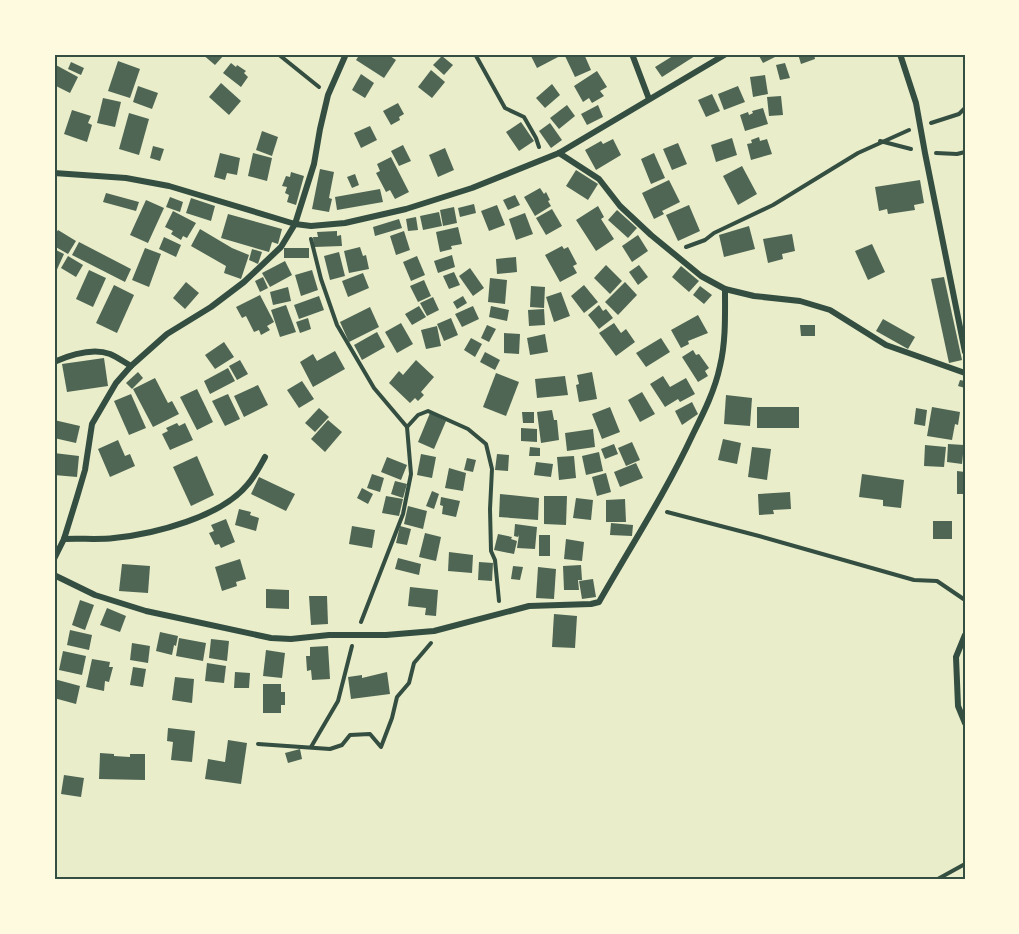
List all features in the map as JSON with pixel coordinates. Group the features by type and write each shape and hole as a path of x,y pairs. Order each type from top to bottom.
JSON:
{"street":[{"path":"54,559 64,539 85,470 92,424 116,383 131,366 167,334 211,307 244,282 281,247 295,224 314,164 328,95 346,54"},
{"path":"632,54 649,99"},
{"path":"54,173 126,178 169,186 295,224 311,226 345,223 443,198 559,153 726,54"},
{"path":"900,54 921,125 962,322 965,352"},
{"path":"559,153 599,179 621,206 651,235 701,276 725,289 754,296 800,301 830,310 886,345 965,373"},
{"path":"54,575 95,595 146,611 271,638 291,639 329,635 434,632 529,606 599,602 655,508 713,392 721,365 725,289"},
{"path":"54,362 88,353 109,354 131,366"},
{"path":"64,539 114,538 154,531 196,518 223,505 248,485 265,457"},
{"path":"965,635 956,657 958,706 965,723"}],"path":[{"path":"278,54 328,95"},
{"path":"475,54 505,108 524,117 536,138 543,159"},
{"path":"675,253 772,205 880,141 958,114 965,108"},
{"path":"311,226 311,246 337,325 374,388 407,427 411,474 403,514 355,636 338,701 311,747"},
{"path":"407,427 418,415 428,411 468,429 486,444 492,469 491,551 495,561 501,613"},
{"path":"655,508 914,580 937,581 965,600"},
{"path":"258,744 330,749 342,745 350,735 370,734 381,747 397,697 409,683 414,663 431,644 434,632"},
{"path":"936,880 965,864"}],"building":[{"path":"202,54 222,54 224,55 215,65"},
{"path":"360,54 387,54 396,60 384,78 356,60"},
{"path":"530,54 558,54 560,56 537,68"},
{"path":"584,54 591,70 575,77 565,56"},
{"path":"676,54 694,54 695,56 662,77 655,67"},
{"path":"758,54 781,54 763,63"},
{"path":"798,54 814,54 815,59 801,64"},
{"path":"442,56 453,65 444,75 433,65"},
{"path":"118,61 140,69 130,98 108,91"},
{"path":"71,62 84,68 81,75 68,69"},
{"path":"231,63 246,71 244,73 248,77 241,87 223,73"},
{"path":"785,63 790,78 780,80 776,65"},
{"path":"54,64 78,77 70,93 54,85"},
{"path":"431,70 445,82 432,98 418,87"},
{"path":"597,71 607,87 600,91 604,96 592,103 589,98 583,102 574,86"},
{"path":"361,74 374,83 365,98 352,90"},
{"path":"765,75 768,94 753,97 750,77"},
{"path":"221,83 241,101 229,115 209,97"},
{"path":"552,84 560,95 545,108 536,98"},
{"path":"138,86 158,93 152,109 133,102"},
{"path":"738,86 745,102 724,110 718,94"},
{"path":"712,94 720,111 706,117 698,100"},
{"path":"781,96 783,115 769,116 767,97"},
{"path":"103,98 121,102 115,127 97,123"},
{"path":"398,103 404,114 399,117 400,120 391,125 383,111"},
{"path":"567,105 575,116 559,129 550,118"},
{"path":"598,105 603,117 587,125 581,114"},
{"path":"763,108 768,124 745,131 740,115 748,112 749,115 753,113 752,111"},
{"path":"72,110 91,116 88,123 92,125 87,142 64,134"},
{"path":"129,113 149,119 139,155 119,149"},
{"path":"521,122 534,141 519,151 506,132"},
{"path":"550,123 562,140 551,148 539,131"},
{"path":"370,126 377,140 361,148 354,133"},
{"path":"262,131 278,137 272,156 256,150"},
{"path":"759,137 760,141 767,139 772,154 751,160 747,144"},
{"path":"732,138 737,155 716,162 711,145"},
{"path":"613,139 621,155 596,170 585,150 601,141 603,144"},
{"path":"678,143 687,164 672,170 663,149"},
{"path":"403,145 411,161 399,166 391,151"},
{"path":"153,146 164,149 160,161 150,158"},
{"path":"445,148 454,170 438,177 429,155"},
{"path":"220,153 240,158 237,175 227,173 225,180 214,177"},
{"path":"253,153 272,158 267,181 248,176"},
{"path":"654,153 665,178 651,184 641,159"},
{"path":"391,157 409,192 395,199 390,190 386,192 376,173 380,171 377,164"},
{"path":"742,166 757,194 738,205 723,176"},
{"path":"320,169 334,172 329,212 312,209"},
{"path":"576,170 598,184 588,200 566,186"},
{"path":"291,172 304,176 296,205 287,202 289,195 285,193 287,187 282,186 286,176 290,177"},
{"path":"355,174 359,185 352,188 347,177"},
{"path":"669,180 680,202 662,211 664,214 654,219 642,193"},
{"path":"920,180 924,203 914,205 915,210 888,214 887,209 879,211 875,187"},
{"path":"540,188 544,194 546,192 551,206 535,216 524,197"},
{"path":"380,189 383,202 337,210 335,197"},
{"path":"106,193 139,202 136,211 103,202"},
{"path":"515,195 520,205 508,210 503,200"},
{"path":"170,197 183,202 180,212 166,207"},
{"path":"191,198 215,206 211,221 186,213"},
{"path":"146,200 164,208 148,243 130,235"},
{"path":"474,204 476,213 460,217 458,208"},
{"path":"497,205 505,225 489,231 481,211"},
{"path":"689,205 700,231 678,241 666,215"},
{"path":"598,206 604,217 601,219 614,239 596,251 576,220"},
{"path":"454,207 457,223 443,226 440,210"},
{"path":"552,209 562,226 546,235 536,218"},
{"path":"617,210 637,228 628,238 608,220"},
{"path":"173,211 196,223 187,238 183,236 181,240 171,234 173,231 165,227"},
{"path":"439,212 442,226 423,230 420,216"},
{"path":"525,213 533,234 516,240 509,219"},
{"path":"228,214 282,229 278,244 272,242 269,252 221,238"},
{"path":"416,217 418,230 408,231 406,219"},
{"path":"399,219 402,228 375,236 373,227"},
{"path":"749,226 755,249 724,257 719,235"},
{"path":"458,227 462,244 451,246 452,249 440,252 436,232"},
{"path":"200,229 249,255 241,279 224,273 226,266 191,246"},
{"path":"58,230 76,241 68,254 54,246 54,236"},
{"path":"337,231 337,236 341,235 342,246 314,247 313,237 318,237 317,232"},
{"path":"404,231 410,250 396,255 390,236"},
{"path":"792,234 795,251 782,254 783,259 768,263 763,239"},
{"path":"638,235 648,251 632,262 622,246"},
{"path":"164,237 181,245 176,257 159,249"},
{"path":"79,242 131,269 125,282 72,255"},
{"path":"872,244 885,272 868,280 855,251"},
{"path":"562,246 564,249 568,247 577,264 573,266 577,273 560,282 545,255"},
{"path":"360,247 363,256 366,255 369,269 349,273 344,251"},
{"path":"145,248 161,254 149,287 132,280"},
{"path":"284,248 309,248 309,258 284,258"},
{"path":"54,249 64,254 54,276"},
{"path":"252,249 262,252 258,264 249,260"},
{"path":"339,252 345,276 330,280 324,256"},
{"path":"452,255 455,267 438,273 434,261"},
{"path":"68,256 83,265 76,277 61,268"},
{"path":"417,256 425,275 411,281 403,262"},
{"path":"516,257 517,272 497,274 496,259"},
{"path":"285,261 292,275 270,287 262,273"},
{"path":"606,265 622,281 610,294 594,278"},
{"path":"639,265 648,277 638,285 629,272"},
{"path":"681,266 699,281 689,292 672,277"},
{"path":"470,268 484,288 473,296 459,276"},
{"path":"89,270 106,278 93,307 76,299"},
{"path":"312,270 318,290 301,296 295,275"},
{"path":"454,272 460,285 449,289 443,276"},
{"path":"363,273 369,288 348,297 342,281"},
{"path":"263,277 268,288 260,292 255,281"},
{"path":"944,277 962,360 949,363 931,279"},
{"path":"490,278 507,280 505,304 488,302"},
{"path":"424,280 431,296 418,302 410,286"},
{"path":"186,282 199,293 185,309 173,298"},
{"path":"625,282 637,295 618,315 605,302"},
{"path":"114,285 134,295 117,333 96,323"},
{"path":"584,285 598,302 584,313 571,296"},
{"path":"531,286 545,287 544,308 530,307"},
{"path":"700,286 712,295 704,304 693,295"},
{"path":"288,287 291,301 273,305 270,292"},
{"path":"561,292 570,316 554,322 546,297"},
{"path":"260,295 274,322 267,326 270,330 261,335 259,330 254,332 246,316 242,318 236,307"},
{"path":"319,296 324,310 299,319 294,305"},
{"path":"463,296 467,303 457,309 453,302"},
{"path":"433,297 439,310 427,316 420,303"},
{"path":"286,305 296,332 280,337 271,310"},
{"path":"599,305 603,311 606,309 613,318 599,329 588,315"},
{"path":"419,306 426,317 412,325 405,314"},
{"path":"473,306 479,319 462,327 455,314"},
{"path":"491,306 509,310 507,321 489,317"},
{"path":"370,307 379,327 349,342 340,322"},
{"path":"544,309 545,325 529,326 528,310"},
{"path":"698,315 708,333 688,341 689,344 681,348 671,330"},
{"path":"308,318 311,329 300,333 296,322"},
{"path":"451,318 458,335 444,341 437,324"},
{"path":"883,319 915,337 908,349 876,331"},
{"path":"401,323 413,344 397,353 385,332"},
{"path":"614,323 621,333 626,329 635,342 616,356 599,333"},
{"path":"487,325 496,329 489,342 481,338"},
{"path":"800,325 815,325 815,336 801,336"},
{"path":"437,326 441,346 426,349 421,330"},
{"path":"377,332 385,347 362,360 354,345"},
{"path":"504,333 520,334 519,354 504,353"},
{"path":"545,334 548,352 530,355 527,338"},
{"path":"471,338 482,344 475,357 464,350"},
{"path":"661,338 670,352 646,367 636,353"},
{"path":"224,342 234,357 215,369 205,355"},
{"path":"693,350 696,355 699,354 709,368 705,371 708,376 698,382 682,357"},
{"path":"335,351 345,369 313,387 300,362 313,354 317,361"},
{"path":"485,352 500,360 495,370 480,362"},
{"path":"104,358 108,386 67,392 62,364"},
{"path":"240,360 248,374 237,380 229,366"},
{"path":"416,360 434,377 421,392 424,395 418,401 415,398 410,403 389,383 399,371 403,375"},
{"path":"228,368 235,381 210,394 204,381"},
{"path":"138,372 143,378 132,389 126,383"},
{"path":"592,372 597,399 579,402 577,375"},
{"path":"496,373 519,382 506,416 483,407"},
{"path":"565,376 568,395 537,398 535,379"},
{"path":"663,376 670,387 686,378 695,394 680,402 678,399 665,407 650,384"},
{"path":"155,378 168,403 172,401 179,414 153,427 133,389"},
{"path":"960,380 965,381 965,388 958,386"},
{"path":"302,381 314,399 299,408 287,390"},
{"path":"258,385 268,405 244,417 234,396"},
{"path":"197,389 213,422 197,430 180,397"},
{"path":"642,392 655,414 640,422 628,400"},
{"path":"131,394 146,428 129,435 114,401"},
{"path":"228,394 240,419 225,426 212,401"},
{"path":"726,395 752,398 750,426 724,424"},
{"path":"692,402 698,414 682,425 675,411"},
{"path":"610,407 620,432 602,439 592,414"},
{"path":"757,407 799,407 799,428 757,428"},
{"path":"932,407 960,412 952,440 927,436"},
{"path":"319,408 329,417 315,432 305,423"},
{"path":"916,408 927,410 925,426 914,424"},
{"path":"552,410 554,420 557,420 559,440 541,443 537,412"},
{"path":"522,412 534,412 534,423 523,423"},
{"path":"430,413 446,421 434,449 418,442"},
{"path":"54,420 80,426 76,443 54,438"},
{"path":"328,420 342,432 325,452 311,439"},
{"path":"177,423 179,426 185,423 193,440 170,450 162,434 168,431 166,428"},
{"path":"521,428 537,429 537,442 521,441"},
{"path":"593,429 595,447 567,451 565,433"},
{"path":"723,439 741,443 737,464 718,460"},
{"path":"118,440 125,456 130,454 135,466 110,477 98,449"},
{"path":"632,442 640,460 626,466 618,448"},
{"path":"614,444 618,454 605,459 601,449"},
{"path":"948,444 964,445 962,464 947,462"},
{"path":"925,445 946,447 944,467 924,466"},
{"path":"530,447 540,448 540,456 529,456"},
{"path":"752,447 771,449 767,480 748,477"},
{"path":"599,452 603,471 586,475 582,456"},
{"path":"54,453 79,456 77,477 54,475"},
{"path":"421,454 436,457 432,478 417,475"},
{"path":"497,454 509,455 508,471 495,470"},
{"path":"197,456 214,495 191,506 173,467"},
{"path":"574,456 576,478 559,480 557,457"},
{"path":"387,457 407,465 401,480 381,472"},
{"path":"467,458 476,460 473,472 464,470"},
{"path":"536,462 553,464 551,477 534,475"},
{"path":"636,463 643,478 620,487 614,472"},
{"path":"449,468 466,473 463,491 445,488"},
{"path":"957,471 965,472 965,494 957,494"},
{"path":"606,473 611,492 597,496 592,477"},
{"path":"372,474 384,478 380,492 367,488"},
{"path":"862,474 904,480 901,508 883,506 883,500 859,497"},
{"path":"259,477 295,494 286,511 251,494"},
{"path":"395,481 407,484 403,498 391,494"},
{"path":"362,488 373,494 368,504 357,498"},
{"path":"432,491 439,494 434,509 426,506"},
{"path":"790,492 791,509 773,510 774,514 759,515 758,494"},
{"path":"500,494 539,498 538,520 499,517"},
{"path":"386,496 403,499 399,516 382,513"},
{"path":"544,496 567,496 566,525 544,524"},
{"path":"441,497 460,501 456,517 442,514"},
{"path":"576,498 593,500 591,520 573,518"},
{"path":"625,499 626,522 606,522 606,500"},
{"path":"408,506 427,511 423,529 404,524"},
{"path":"239,509 251,512 250,515 259,518 256,531 235,525"},
{"path":"226,519 235,542 221,548 219,544 215,545 209,533 214,531 211,525"},
{"path":"933,521 952,521 952,539 933,539"},
{"path":"611,523 633,525 632,536 610,535"},
{"path":"515,524 537,527 535,549 517,548 519,535 514,536"},
{"path":"352,526 375,530 372,548 349,544"},
{"path":"400,526 411,529 407,545 396,543"},
{"path":"425,533 441,537 436,561 419,557"},
{"path":"498,534 512,537 511,539 517,541 514,554 494,550"},
{"path":"539,535 550,535 550,556 539,556"},
{"path":"566,539 584,542 582,561 564,559"},
{"path":"449,552 473,555 472,573 448,571"},
{"path":"398,558 421,564 419,575 395,569"},
{"path":"240,559 246,579 236,582 237,586 222,591 215,567"},
{"path":"479,562 493,563 492,581 478,580"},
{"path":"122,564 150,566 148,593 119,591"},
{"path":"581,565 582,580 578,580 579,590 564,590 563,566"},
{"path":"513,566 523,567 520,580 511,579"},
{"path":"538,567 556,569 554,599 536,598"},
{"path":"593,579 596,597 582,599 579,581"},
{"path":"410,587 438,590 436,616 425,615 426,608 408,606"},
{"path":"266,589 289,590 289,609 266,608"},
{"path":"309,596 327,596 328,624 311,625"},
{"path":"80,600 94,605 85,630 72,625"},
{"path":"107,608 126,616 120,632 100,625"},
{"path":"554,614 577,616 575,648 552,647"},
{"path":"70,630 92,635 89,650 67,645"},
{"path":"160,632 178,636 172,655 156,651"},
{"path":"179,638 206,643 203,661 176,656"},
{"path":"211,639 229,641 227,661 209,658"},
{"path":"132,643 150,646 148,663 130,660"},
{"path":"328,646 330,679 312,680 311,670 307,671 306,656 310,656 310,647"},
{"path":"266,650 285,653 282,678 263,676"},
{"path":"63,651 86,656 82,675 59,670"},
{"path":"92,659 110,662 109,667 113,667 109,682 105,681 104,691 86,687"},
{"path":"207,663 226,666 224,683 205,681"},
{"path":"133,667 146,669 143,687 130,685"},
{"path":"235,672 250,673 249,688 234,688"},
{"path":"387,672 390,694 351,699 348,677 362,675 362,678"},
{"path":"175,677 194,679 192,703 172,700"},
{"path":"54,679 80,686 76,704 54,698"},
{"path":"263,684 281,684 281,692 285,692 285,705 281,705 281,713 263,713"},
{"path":"168,728 195,731 192,762 171,760 173,742 167,741"},
{"path":"228,740 247,743 241,784 205,779 208,759 225,762"},
{"path":"300,749 302,759 288,763 285,753"},
{"path":"100,753 130,757 130,754 145,754 145,780 99,779"},
{"path":"64,775 84,778 81,797 61,794"}]}
